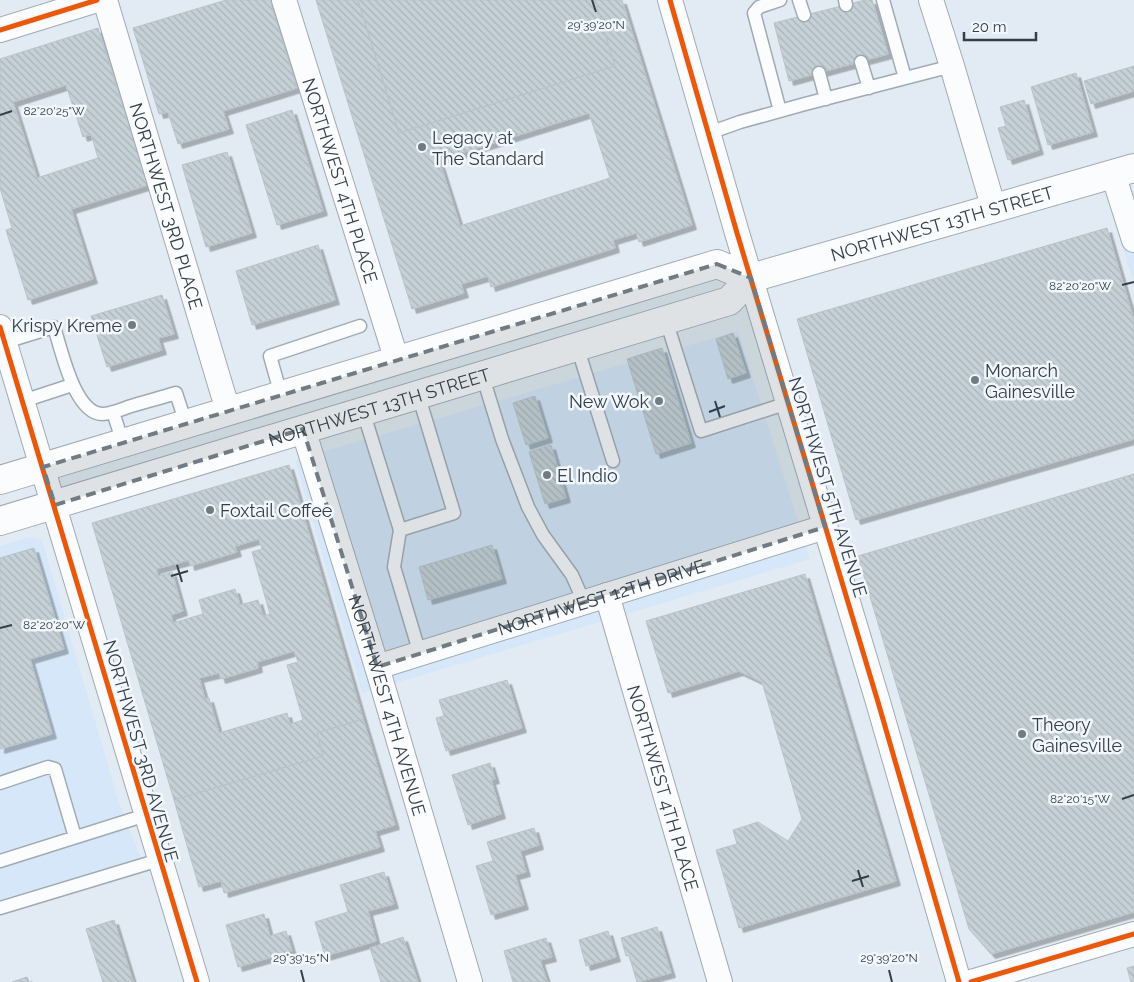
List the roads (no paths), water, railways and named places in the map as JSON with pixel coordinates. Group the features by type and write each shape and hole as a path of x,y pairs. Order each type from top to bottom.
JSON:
{"main road":[{"name":"NORTHWEST 13TH STREET","path":"0,521 729,301 750,278 1124,171"},
{"path":"0,480 717,264 750,278"}],"street":[{"path":"0,30 97,0"},
{"name":"NORTHWEST 3RD PLACE","path":"105,0 222,394 229,411"},
{"name":"NORTHWEST 4TH PLACE","path":"284,0 397,361"},
{"name":"NORTHWEST 5TH AVENUE","path":"670,0 750,278 878,702 959,982"},
{"path":"931,0 994,209"},
{"path":"1124,171 1134,240"},
{"name":"NORTHWEST 3RD AVENUE","path":"2,334 197,982"},
{"name":"NORTHWEST 4TH AVENUE","path":"303,429 377,667 470,982"},
{"name":"NORTHWEST 12TH DRIVE","path":"377,667 825,527"},
{"name":"NORTHWEST 4TH PLACE","path":"607,594 720,982"},
{"path":"971,982 1134,934"}],"lane":[{"path":"780,0 758,7 754,13 780,111"},
{"path":"799,0 804,15"},
{"path":"883,0 905,78"},
{"path":"861,62 869,88"},
{"path":"709,133 780,111 952,66"},
{"path":"819,73 826,99"},
{"path":"666,320 701,431 788,403"},
{"path":"281,395 270,356 360,326"},
{"path":"2,334 54,327 72,385 82,401 93,411 102,414 113,412 176,393 186,424"},
{"path":"577,346 613,461"},
{"path":"482,374 502,439 528,507 543,535 572,575 584,602"},
{"path":"23,401 72,385"},
{"path":"400,530 454,513 418,394"},
{"path":"364,411 400,530 394,567 420,654"},
{"path":"113,412 123,443"},
{"path":"0,783 48,768 55,769 76,837"},
{"path":"0,861 146,815"},
{"path":"0,908 159,860"}],"place":[{"name":"Legacy at The Standard","path":"422,147"},
{"name":"Krispy Kreme","path":"132,325"},
{"name":"Monarch Gainesville","path":"975,380"},
{"name":"New Wok","path":"659,401"},
{"name":"El Indio","path":"547,475"},
{"name":"Foxtail Coffee","path":"210,510"},
{"name":"Theory Gainesville","path":"1022,734"}]}
